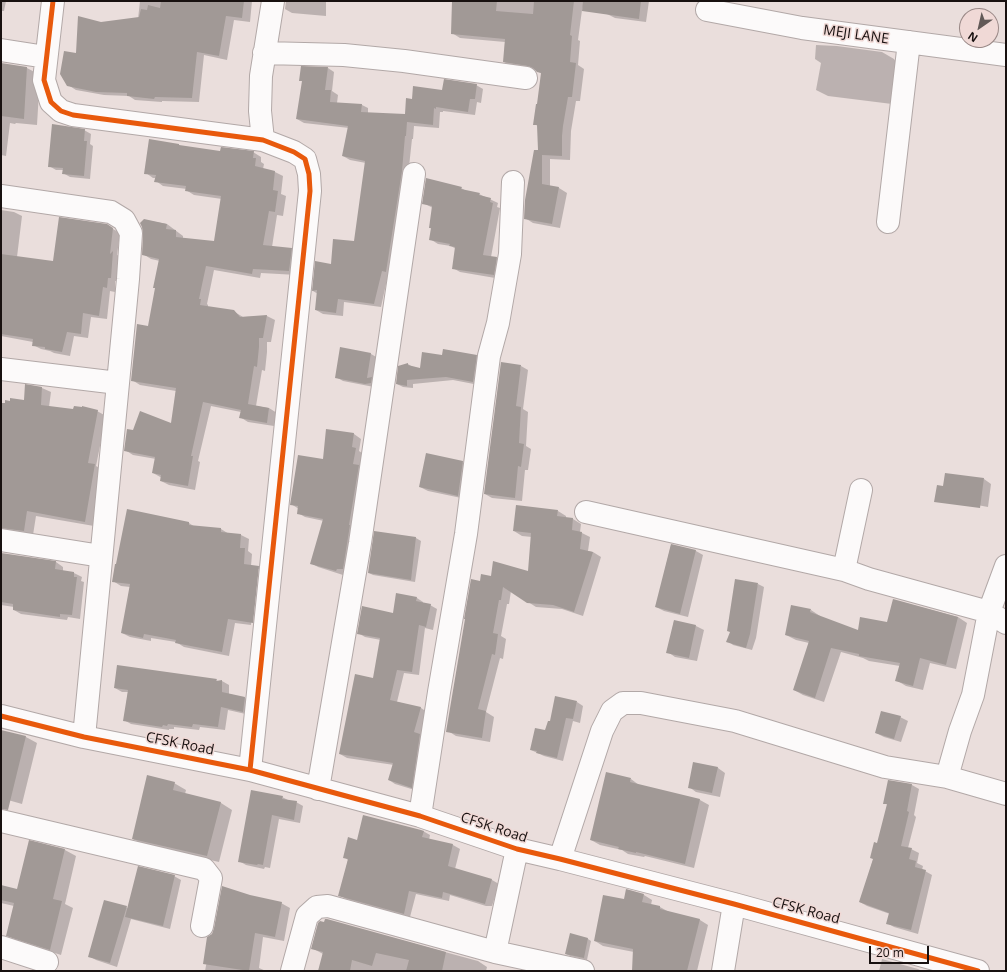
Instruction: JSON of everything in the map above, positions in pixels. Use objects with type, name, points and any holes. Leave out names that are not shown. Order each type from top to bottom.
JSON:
[{"type":"street","points":[[53,1],[44,80],[51,102],[61,111],[72,115],[263,140],[294,152],[305,160],[309,174],[310,191],[250,770]]},
{"type":"street","points":[[263,140],[260,111],[261,76],[273,1]]},
{"type":"street","name":"MEJI LANE","points":[[707,10],[802,28],[1006,55]]},
{"type":"street","points":[[888,222],[909,42]]},
{"type":"street","points":[[1,50],[46,57]]},
{"type":"street","points":[[264,53],[358,56],[526,78]]},
{"type":"street","points":[[318,788],[360,543],[414,174]]},
{"type":"street","points":[[420,816],[439,692],[466,534],[488,356],[498,323],[510,254],[513,182]]},
{"type":"street","points":[[1,196],[111,212],[124,220],[131,233],[128,279],[84,737]]},
{"type":"street","points":[[1,369],[118,383]]},
{"type":"street","points":[[844,570],[861,490]]},
{"type":"street","points":[[586,512],[844,570],[869,580],[998,617]]},
{"type":"street","points":[[1,540],[102,556]]},
{"type":"street","points":[[947,777],[960,731],[974,695],[998,617],[1006,566]]},
{"type":"street","points":[[560,859],[602,731],[612,711],[623,703],[641,703],[735,721],[885,767],[947,777],[1006,794]]},
{"type":"street","name":"CFSK Road","points":[[1,716],[84,737],[250,770],[420,816],[517,849],[734,904],[978,971]]},
{"type":"street","points":[[1,821],[204,870],[211,878],[202,926]]},
{"type":"street","points":[[495,952],[517,849]]},
{"type":"street","points":[[723,971],[734,904]]},
{"type":"street","points":[[292,971],[307,916],[317,907],[328,906],[495,952],[584,971]]},
{"type":"street","points":[[1,947],[47,962]]},
{"type":"building","points":[[161,1],[244,1],[242,18],[226,16],[219,56],[197,52],[192,98],[155,97],[154,99],[127,96],[127,93],[96,92],[67,86],[60,74],[64,51],[76,53],[78,16],[101,22],[139,17],[141,9],[147,10],[148,5],[160,8]]},
{"type":"building","points":[[452,1],[497,1],[496,11],[533,14],[534,1],[574,1],[570,35],[572,36],[570,62],[576,63],[572,97],[568,97],[563,126],[562,156],[542,155],[542,184],[559,187],[552,224],[524,219],[525,200],[534,150],[538,150],[537,125],[533,125],[541,73],[528,66],[503,62],[505,39],[451,34]]},
{"type":"building","points":[[583,1],[641,1],[639,19],[582,11]]},
{"type":"building","points":[[1,63],[27,67],[24,119],[1,116]]},
{"type":"building","points":[[301,66],[328,67],[325,90],[331,90],[330,102],[362,104],[361,112],[405,114],[406,98],[412,99],[413,86],[442,90],[444,79],[477,84],[475,99],[470,99],[468,112],[436,107],[436,109],[434,108],[433,125],[407,122],[402,171],[386,272],[382,271],[374,304],[338,299],[336,313],[315,310],[317,290],[312,291],[315,261],[331,264],[333,239],[354,241],[365,161],[342,156],[348,126],[296,119],[302,81],[299,81]]},
{"type":"building","points":[[52,124],[85,129],[84,141],[87,141],[84,176],[62,174],[63,168],[48,167]]},
{"type":"building","points":[[149,139],[220,151],[221,147],[254,151],[253,158],[256,158],[255,166],[275,171],[273,190],[278,191],[275,212],[269,211],[263,245],[292,248],[289,271],[253,269],[252,274],[206,266],[199,299],[201,299],[200,305],[234,310],[240,317],[267,315],[263,338],[259,338],[257,367],[254,366],[248,404],[269,408],[267,423],[239,418],[241,410],[203,402],[191,456],[193,456],[188,486],[160,481],[161,475],[152,473],[155,457],[124,451],[127,429],[133,430],[140,411],[171,423],[176,388],[131,381],[137,324],[148,326],[155,288],[153,288],[159,259],[142,255],[143,234],[140,223],[144,219],[167,224],[166,229],[176,230],[176,237],[214,241],[221,196],[185,191],[186,186],[154,182],[156,175],[144,174]]},
{"type":"building","points":[[426,178],[462,187],[461,189],[480,193],[479,195],[491,198],[490,202],[493,203],[483,255],[497,257],[494,275],[452,269],[455,247],[449,246],[450,244],[429,240],[432,206],[422,204]]},
{"type":"building","points":[[59,217],[107,224],[113,228],[110,254],[113,251],[111,278],[108,278],[107,288],[103,287],[99,316],[83,313],[81,334],[67,332],[62,352],[45,349],[45,347],[32,346],[33,339],[1,334],[1,254],[53,261]]},
{"type":"building","points":[[340,347],[371,353],[367,378],[372,377],[371,383],[365,384],[335,378]]},
{"type":"building","points":[[443,349],[477,355],[473,382],[446,377],[407,380],[407,386],[396,384],[398,366],[408,363],[408,365],[420,368],[422,352],[442,355]]},
{"type":"building","points":[[501,362],[521,365],[516,406],[521,407],[519,443],[524,444],[521,467],[518,466],[515,498],[484,494]]},
{"type":"building","points":[[25,384],[42,387],[41,405],[73,409],[74,406],[82,406],[98,410],[88,463],[95,464],[85,522],[27,511],[24,531],[1,528],[1,403],[5,403],[5,400],[10,401],[10,398],[24,400]]},
{"type":"building","points":[[326,429],[354,433],[352,447],[356,448],[353,464],[359,465],[343,569],[337,569],[336,571],[310,564],[323,519],[297,514],[298,506],[290,505],[298,455],[323,459]]},
{"type":"building","points":[[426,453],[463,461],[458,496],[419,487]]},
{"type":"building","points":[[945,473],[984,478],[980,508],[934,502],[937,485],[943,486]]},
{"type":"building","points":[[516,505],[558,510],[557,516],[573,518],[572,530],[582,532],[580,549],[593,552],[574,612],[553,605],[527,603],[503,587],[493,633],[498,634],[495,655],[492,654],[478,709],[486,711],[482,738],[446,732],[471,579],[480,581],[481,574],[491,576],[493,561],[528,571],[531,533],[513,531]]},
{"type":"building","points":[[127,509],[189,522],[189,525],[221,528],[221,532],[241,534],[240,548],[245,548],[244,564],[259,566],[253,623],[228,619],[222,652],[175,643],[176,640],[144,634],[143,638],[121,633],[130,584],[112,582]]},
{"type":"building","points":[[374,531],[416,537],[411,580],[368,573]]},
{"type":"building","points":[[671,544],[696,550],[680,614],[655,607]]},
{"type":"building","points":[[1,553],[56,561],[55,569],[74,572],[74,577],[77,577],[72,615],[60,614],[60,617],[13,610],[13,604],[1,602]]},
{"type":"building","points":[[735,579],[758,583],[750,634],[746,648],[726,642],[730,632],[727,631]]},
{"type":"building","points":[[396,593],[417,597],[416,601],[431,604],[426,627],[419,625],[412,672],[397,670],[390,700],[421,707],[414,732],[420,734],[412,788],[388,780],[393,763],[339,754],[355,674],[373,678],[380,638],[357,634],[362,606],[393,613]]},
{"type":"building","points":[[893,599],[958,617],[946,665],[920,658],[913,686],[895,681],[900,663],[859,656],[859,654],[831,648],[815,698],[793,690],[809,641],[785,635],[791,605],[811,609],[810,612],[858,630],[860,617],[887,622]]},
{"type":"building","points":[[674,620],[696,625],[689,658],[666,653]]},
{"type":"building","points":[[117,665],[217,679],[216,681],[222,680],[222,692],[245,697],[243,712],[221,707],[218,727],[193,724],[192,727],[168,724],[167,726],[163,725],[162,727],[123,721],[128,690],[114,688]]},
{"type":"building","points":[[555,696],[577,701],[573,719],[566,718],[557,758],[530,750],[535,728],[545,730],[548,721],[550,721]]},
{"type":"building","points":[[881,711],[901,716],[894,739],[875,733]]},
{"type":"building","points":[[1,730],[26,736],[8,810],[1,809]]},
{"type":"building","points":[[693,762],[718,767],[712,793],[688,788]]},
{"type":"building","points":[[606,772],[631,778],[630,782],[700,799],[685,864],[618,849],[619,847],[590,840]]},
{"type":"building","points":[[147,775],[175,782],[173,790],[221,802],[207,856],[132,839]]},
{"type":"building","points":[[888,780],[912,784],[907,811],[909,812],[901,846],[912,848],[909,859],[916,861],[915,867],[926,870],[911,930],[886,924],[889,913],[859,902],[873,859],[870,858],[874,842],[877,843],[887,804],[883,804]]},
{"type":"building","points":[[251,790],[283,796],[282,799],[297,801],[294,820],[272,815],[263,865],[238,862]]},
{"type":"building","points":[[363,815],[421,830],[424,831],[422,837],[453,844],[448,866],[492,879],[485,904],[443,892],[442,898],[409,891],[404,914],[338,896],[348,859],[343,858],[348,837],[357,840]]},
{"type":"building","points":[[29,840],[65,849],[53,899],[62,901],[50,950],[6,936],[14,903],[1,900],[1,885],[17,889]]},
{"type":"building","points":[[138,866],[175,875],[163,926],[125,917]]},
{"type":"building","points":[[222,886],[250,895],[282,902],[275,937],[255,933],[249,971],[203,964],[207,937],[212,934],[214,928]]},
{"type":"building","points":[[626,889],[644,894],[642,902],[660,906],[660,909],[700,919],[687,971],[632,971],[633,949],[594,941],[603,895],[624,899]]},
{"type":"building","points":[[104,900],[127,906],[110,963],[88,957]]},
{"type":"building","points":[[325,919],[446,952],[442,971],[406,971],[409,960],[376,953],[372,966],[352,960],[350,971],[318,971],[323,952],[311,949],[318,923],[320,921],[324,922]]},
{"type":"building","points":[[570,933],[588,938],[584,958],[565,954]]},
{"type":"cycle path","points":[[53,1],[44,80],[51,102],[61,111],[73,115],[263,140],[294,152],[305,159],[309,174],[310,191],[250,770]]},
{"type":"cycle path","points":[[1,716],[84,737],[250,770],[420,816],[517,849],[734,904],[978,971]]}]
